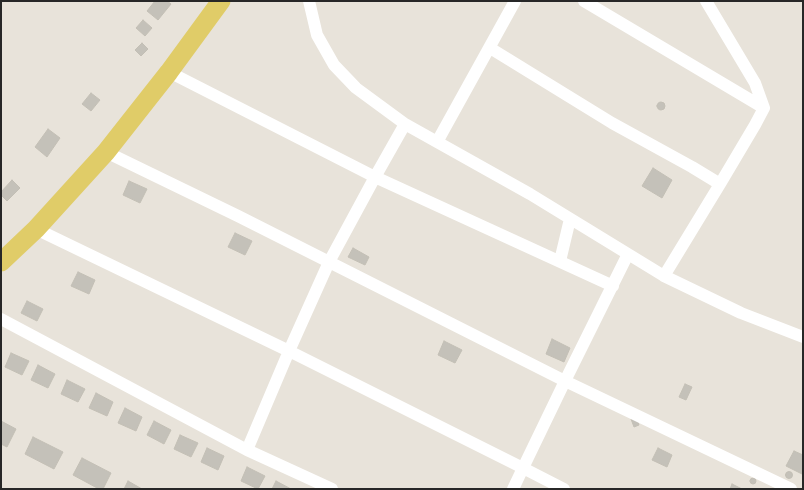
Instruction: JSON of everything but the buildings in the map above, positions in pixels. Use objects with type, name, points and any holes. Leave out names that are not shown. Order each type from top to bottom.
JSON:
[{"type":"main road","points":[[1,262],[36,229],[106,152],[169,72],[221,1]]},
{"type":"street","points":[[309,1],[317,36],[334,65],[356,88],[405,124],[530,194],[664,276],[741,313],[803,337]]},
{"type":"street","points":[[437,142],[515,1]]},
{"type":"street","points":[[584,1],[764,108]]},
{"type":"street","points":[[664,276],[764,108],[756,83],[706,1]]},
{"type":"street","points":[[490,48],[612,123],[720,184]]},
{"type":"street","points":[[169,72],[375,177],[612,286]]},
{"type":"street","points":[[247,450],[329,262],[405,124]]},
{"type":"street","points":[[106,152],[238,216],[565,381],[791,489]]},
{"type":"street","points":[[560,261],[570,219]]},
{"type":"street","points":[[36,229],[289,351],[564,489]]},
{"type":"street","points":[[513,489],[628,254]]},
{"type":"street","points":[[1,319],[247,450],[332,489]]}]
